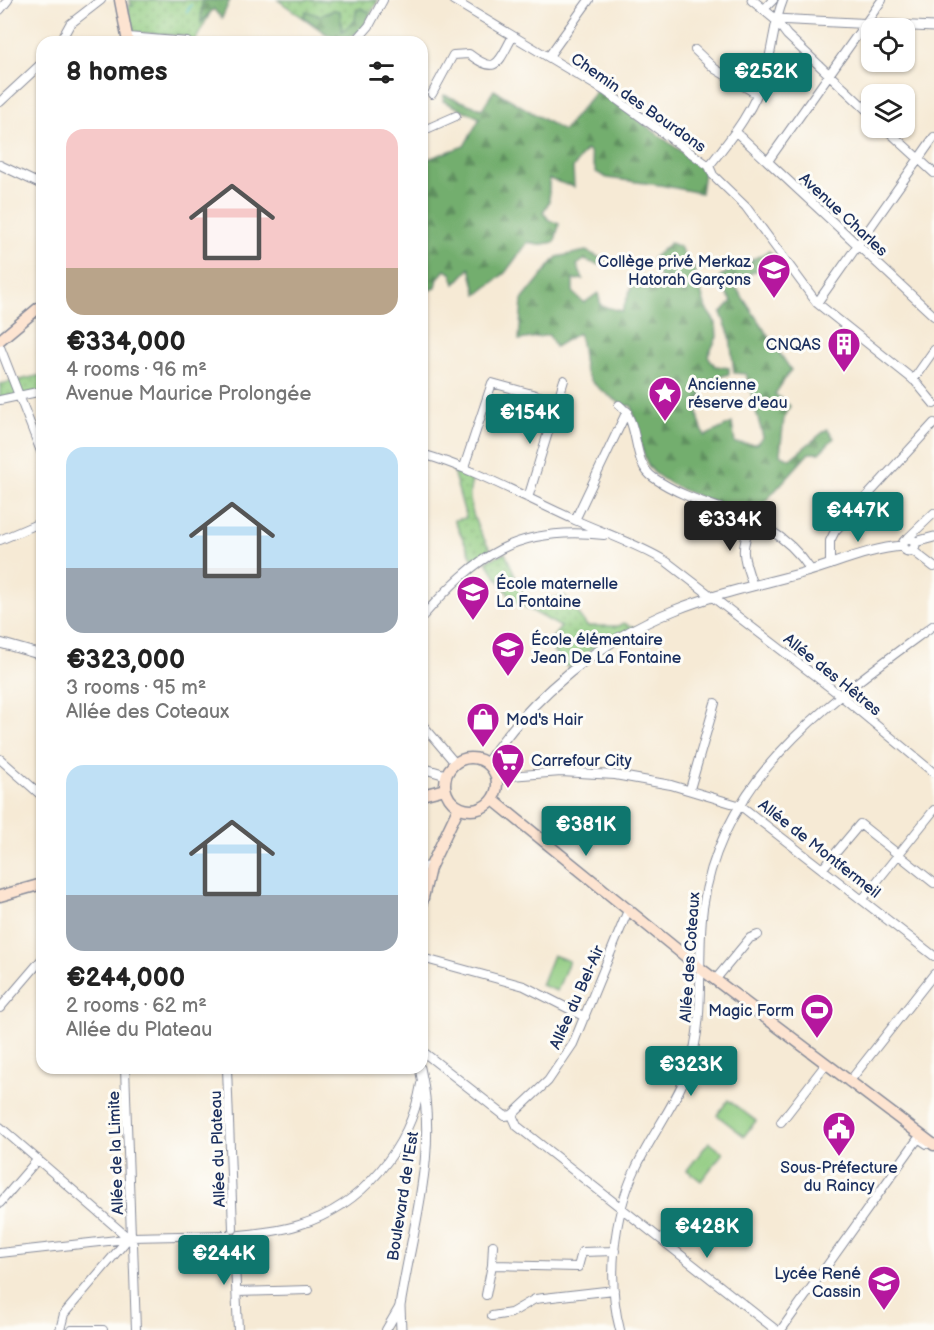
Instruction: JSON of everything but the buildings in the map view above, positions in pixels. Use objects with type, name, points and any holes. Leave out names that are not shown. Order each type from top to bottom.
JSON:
[{"type":"main road","points":[[120,0],[127,36]]},
{"type":"main road","points":[[0,340],[36,310]]},
{"type":"main road","points":[[470,758],[487,763],[496,777],[497,785],[492,799],[476,809],[459,807],[451,801],[446,789],[446,775],[455,763],[470,758]]},
{"type":"main road","points":[[428,794],[446,789]]},
{"type":"main road","points":[[492,799],[663,936],[934,1147]]},
{"type":"main road","points":[[428,863],[459,807]]},
{"type":"main road","points":[[0,896],[36,886]]},
{"type":"main road","points":[[849,1082],[917,1140],[934,1147]]},
{"type":"street","points":[[0,9],[8,0]]},
{"type":"street","points":[[63,36],[70,24],[101,0]]},
{"type":"street","points":[[360,36],[369,26],[383,0]]},
{"type":"street","name":"Chemin des Bourdons","points":[[453,0],[549,56],[642,117],[709,166],[712,175],[746,207],[817,303],[913,380],[934,404]]},
{"type":"street","points":[[549,56],[590,0]]},
{"type":"street","points":[[752,0],[775,19],[787,34],[861,105]]},
{"type":"street","points":[[763,10],[773,0]]},
{"type":"street","points":[[709,166],[736,132],[757,94],[767,69],[775,19],[783,0]]},
{"type":"street","points":[[869,18],[882,0]]},
{"type":"street","points":[[775,19],[861,24]]},
{"type":"street","points":[[915,26],[934,27]]},
{"type":"street","points":[[768,160],[861,29]]},
{"type":"street","points":[[432,94],[453,56],[469,54],[490,66],[498,62],[513,36]]},
{"type":"street","points":[[695,51],[715,69],[757,94]]},
{"type":"street","points":[[0,102],[36,69]]},
{"type":"street","points":[[428,128],[456,116]]},
{"type":"street","name":"Avenue Charles","points":[[736,132],[934,316]]},
{"type":"street","points":[[817,303],[934,137]]},
{"type":"street","points":[[896,138],[934,173]]},
{"type":"street","points":[[0,165],[36,182]]},
{"type":"street","points":[[0,347],[36,440]]},
{"type":"street","points":[[913,380],[934,350]]},
{"type":"street","points":[[528,498],[564,380]]},
{"type":"street","points":[[464,467],[492,383],[557,401]]},
{"type":"street","points":[[0,400],[36,392]]},
{"type":"street","points":[[619,405],[632,418],[643,463],[651,477],[676,491],[752,519],[780,538],[803,559],[811,570]]},
{"type":"street","points":[[575,520],[627,411]]},
{"type":"street","points":[[830,565],[830,541],[835,531],[934,423]]},
{"type":"street","name":"Allée des Hêtres","points":[[428,456],[464,467],[667,562],[840,695],[934,773]]},
{"type":"street","points":[[909,544],[934,513]]},
{"type":"street","points":[[752,519],[742,546],[743,557],[753,586]]},
{"type":"street","points":[[0,540],[36,525]]},
{"type":"street","points":[[428,611],[447,589],[477,562],[502,548],[555,532],[614,536]]},
{"type":"street","points":[[487,763],[521,720],[562,680],[597,653],[640,626],[675,610],[714,597],[934,537]]},
{"type":"street","points":[[909,544],[934,567]]},
{"type":"street","name":"Allée des Coteaux","points":[[620,1330],[614,1290],[615,1251],[622,1209],[634,1170],[674,1103],[689,1066],[699,1021],[702,920],[707,886],[721,846],[741,806],[792,737],[840,695],[934,625]]},
{"type":"street","points":[[0,643],[36,653]]},
{"type":"street","points":[[690,789],[715,703]]},
{"type":"street","points":[[428,731],[455,763]]},
{"type":"street","points":[[0,759],[36,791]]},
{"type":"street","points":[[428,770],[446,775]]},
{"type":"street","name":"Allée de Montfermeil","points":[[496,777],[579,772],[642,779],[690,789],[741,806],[934,956]]},
{"type":"street","points":[[862,900],[934,810]]},
{"type":"street","points":[[823,868],[859,824],[934,883]]},
{"type":"street","name":"Allée du Bel-Air","points":[[512,1115],[531,1099],[558,1067],[585,1017],[629,908]]},
{"type":"street","points":[[717,977],[750,938],[758,935]]},
{"type":"street","points":[[428,960],[524,986],[585,1017]]},
{"type":"street","points":[[0,1008],[36,966]]},
{"type":"street","points":[[849,1082],[934,974]]},
{"type":"street","points":[[428,1056],[505,1116],[512,1115],[517,1126],[776,1330]]},
{"type":"street","points":[[780,1122],[826,1064]]},
{"type":"street","name":"Allée de la Limite","points":[[125,1074],[128,1238],[133,1244],[136,1330]]},
{"type":"street","name":"Allée du Plateau","points":[[227,1074],[238,1330]]},
{"type":"street","points":[[0,1253],[128,1238],[234,1235],[300,1225],[332,1211],[366,1187],[382,1170],[407,1130],[415,1110],[422,1074]]},
{"type":"street","name":"Boulevard de l'Est","points":[[401,1330],[400,1306],[428,1149],[429,1112],[422,1074]]},
{"type":"street","points":[[0,1127],[128,1238]]},
{"type":"street","points":[[781,1330],[917,1140]]},
{"type":"street","points":[[0,1203],[38,1158]]},
{"type":"street","points":[[60,1330],[64,1314],[128,1238]]},
{"type":"street","points":[[486,1295],[493,1245]]},
{"type":"street","points":[[492,1265],[578,1267],[582,1252],[615,1251]]},
{"type":"street","points":[[237,1292],[309,1290]]},
{"type":"street","points":[[492,1316],[511,1313],[535,1299],[614,1290]]},
{"type":"street","points":[[386,1330],[400,1306]]},
{"type":"street","points":[[72,1330],[103,1330]]},
{"type":"green space","points":[[129,0],[217,0],[198,36],[132,32],[128,5],[133,6]]},
{"type":"green space","points":[[202,0],[230,0],[222,18],[213,9],[201,23]]},
{"type":"green space","points":[[278,0],[378,0],[362,30],[351,36],[328,35]]},
{"type":"green space","points":[[361,8],[371,13],[362,30],[351,36],[328,35],[304,17],[306,11],[320,16],[334,10],[340,11],[342,31],[355,21],[356,11]]},
{"type":"green space","points":[[494,90],[563,131],[597,90],[697,163],[704,172],[701,193],[607,178],[596,172],[590,152],[586,150],[573,168],[574,187],[549,179],[549,202],[543,212],[549,220],[559,224],[555,242],[537,245],[528,242],[505,273],[477,295],[470,268],[455,284],[451,273],[445,270],[438,278],[436,288],[428,291],[428,159],[464,146],[480,118],[443,101],[444,95],[482,109]]},
{"type":"green space","points":[[670,243],[680,247],[687,261],[693,264],[706,309],[716,323],[717,337],[708,356],[715,366],[729,368],[729,374],[710,380],[702,395],[698,413],[705,436],[732,423],[735,443],[756,444],[763,437],[746,374],[734,373],[730,336],[721,313],[732,301],[721,286],[720,276],[769,251],[776,260],[733,283],[791,370],[775,394],[790,406],[784,418],[780,454],[790,459],[827,429],[834,438],[819,453],[809,453],[755,513],[697,496],[680,489],[655,473],[645,458],[632,407],[630,405],[625,407],[607,394],[586,373],[578,333],[555,347],[549,335],[519,340],[522,300],[557,257],[586,251],[607,261],[599,265],[584,260],[577,265],[583,279],[573,280],[573,293],[584,303],[598,293],[601,306],[622,311],[635,278],[655,291],[661,280],[652,259]]},
{"type":"green space","points":[[36,376],[36,393],[0,400],[0,384]]},
{"type":"green space","points":[[453,471],[473,479],[470,488],[471,507],[478,527],[493,553],[475,564],[454,520],[466,518]]},
{"type":"green space","points":[[505,553],[524,595],[533,602],[565,596],[587,626],[619,626],[624,623],[636,628],[596,653],[594,647],[568,668],[547,644],[561,627],[512,600],[486,561]]},
{"type":"green space","points":[[553,955],[569,961],[557,991],[541,985]]},
{"type":"green space","points":[[728,1100],[756,1121],[744,1136],[717,1115]]},
{"type":"green space","points":[[709,1142],[723,1153],[701,1181],[687,1170]]},
{"type":"waterway","points":[[187,12],[191,5]]},
{"type":"place","name":"Collège privé Merkaz Hatorah Garçons","points":[[774,299]]},
{"type":"place","name":"CNQAS","points":[[844,373]]},
{"type":"place","name":"Ancienne réserve d'eau","points":[[665,422]]},
{"type":"place","name":"École maternelle La Fontaine","points":[[473,621]]},
{"type":"place","name":"École élémentaire Jean De La Fontaine","points":[[508,677]]},
{"type":"place","name":"Mod's Hair","points":[[483,748]]},
{"type":"place","name":"Carrefour City","points":[[508,789]]},
{"type":"place","name":"Magic Form","points":[[817,1039]]},
{"type":"place","name":"Sous-Préfecture du Raincy","points":[[839,1157]]},
{"type":"place","name":"Lycée René Cassin","points":[[884,1311]]}]
